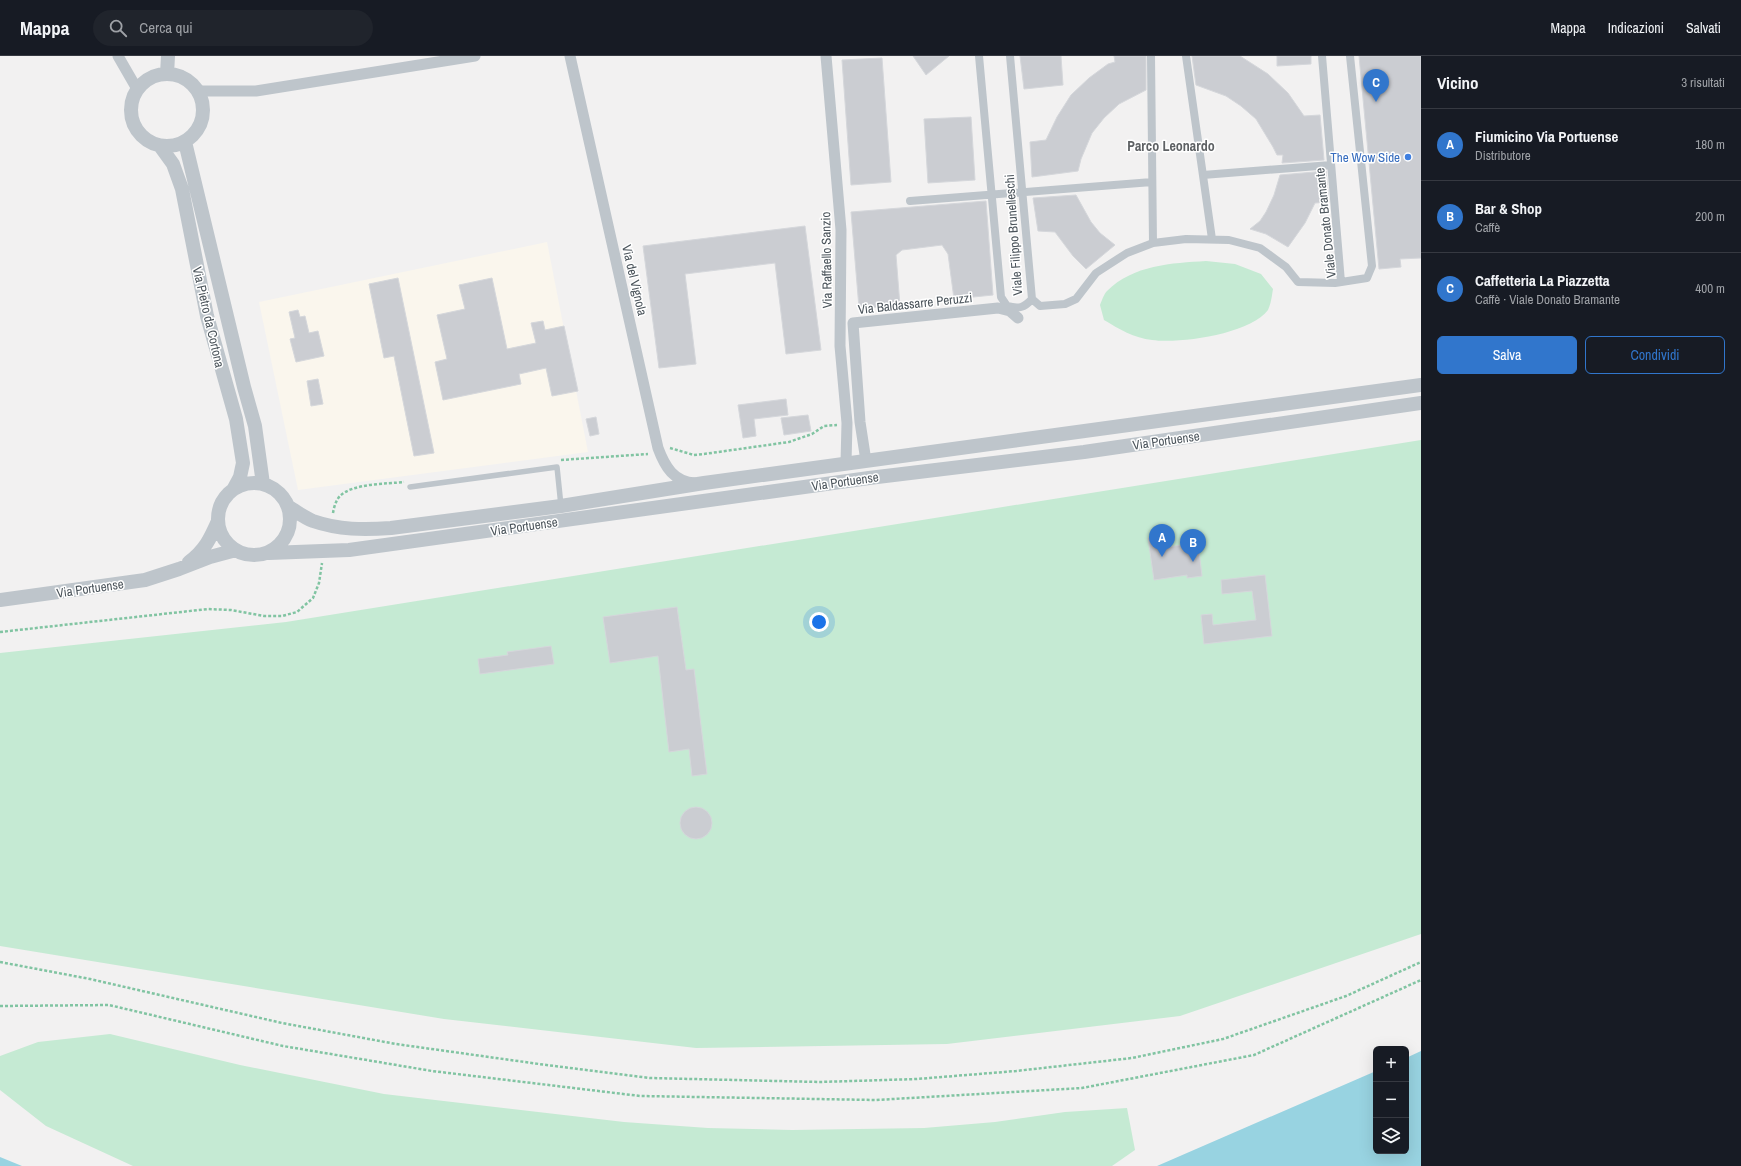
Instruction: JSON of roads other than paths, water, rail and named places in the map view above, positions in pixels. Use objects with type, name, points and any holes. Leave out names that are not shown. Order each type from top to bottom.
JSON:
[{"type":"street","points":[[118,56],[137,89]]},
{"type":"street","points":[[168,56],[168,74]]},
{"type":"street","points":[[198,91],[256,91],[475,56]]},
{"type":"street","name":"Via del Vignola","points":[[570,56],[658,448],[666,467],[674,475],[688,482],[704,483]]},
{"type":"street","name":"Via Raffaello Sanzio","points":[[826,56],[841,230],[840,346],[847,423],[846,463]]},
{"type":"street","name":"Viale Filippo Brunelleschi","points":[[979,56],[1001,297],[1007,306],[1018,309],[1026,306],[1032,298],[1010,56]]},
{"type":"street","points":[[1151,56],[1153,243]]},
{"type":"street","points":[[1186,56],[1212,239]]},
{"type":"street","name":"Viale Donato Bramante","points":[[1322,56],[1341,282],[1367,278],[1372,266],[1350,56]]},
{"type":"street","points":[[168,74],[184,79],[198,91],[202,102],[203,113],[200,125],[194,134],[185,142],[177,145],[160,146],[148,141],[139,133],[132,123],[130,110],[132,98],[137,89],[147,80],[157,75],[168,74]]},
{"type":"street","name":"Via Pietro da Cortona","points":[[185,142],[242,379],[255,426],[264,484]]},
{"type":"street","name":"Via Pietro da Cortona","points":[[160,146],[173,164],[182,189],[207,316],[236,419],[243,463],[240,477],[233,490]]},
{"type":"street","points":[[1203,175],[1331,165]]},
{"type":"street","points":[[910,201],[992,196],[1152,182]]},
{"type":"street","points":[[1032,298],[1040,306],[1065,304],[1076,300],[1096,273],[1127,253],[1153,243],[1186,238],[1229,240],[1260,248],[1286,267],[1298,282],[1341,282]]},
{"type":"street","name":"Via Baldassarre Peruzzi","points":[[866,461],[860,422],[853,323],[998,308],[1010,311],[1018,318]]},
{"type":"street","name":"Via Portuense","points":[[288,507],[312,521],[344,528],[367,530],[561,506],[704,483],[846,463],[1421,385]]},
{"type":"street","name":"Via Portuense","points":[[269,553],[349,550],[869,478],[1084,452],[1421,404]]},
{"type":"street","points":[[247,483],[264,484],[272,487],[279,493],[288,507],[290,523],[288,534],[279,545],[269,553],[249,555],[236,550],[224,539],[218,521],[218,513],[223,501],[233,490],[247,483]]},
{"type":"street","name":"Via Portuense","points":[[179,569],[198,555],[208,543],[218,521]]},
{"type":"street","name":"Via Portuense","points":[[0,600],[145,580],[210,557],[236,550]]},
{"type":"lane","points":[[410,487],[557,467],[561,506]]},
{"type":"water","points":[[1421,1051],[1421,1166],[1157,1166],[1373,1072],[1373,1154],[1409,1154],[1409,1057]]},
{"type":"water","points":[[0,1157],[22,1166],[0,1166]]},
{"type":"place","name":"Caffetteria La Piazzetta","points":[[1376,102]]},
{"type":"place","name":"The Wow Side","points":[[1408,157]]},
{"type":"place","name":"Fiumicino Via Portuense","points":[[1162,557]]},
{"type":"place","name":"Bar & Shop","points":[[1193,562]]},
{"type":"district","name":"Parco Leonardo","points":[[1171,146]]}]
